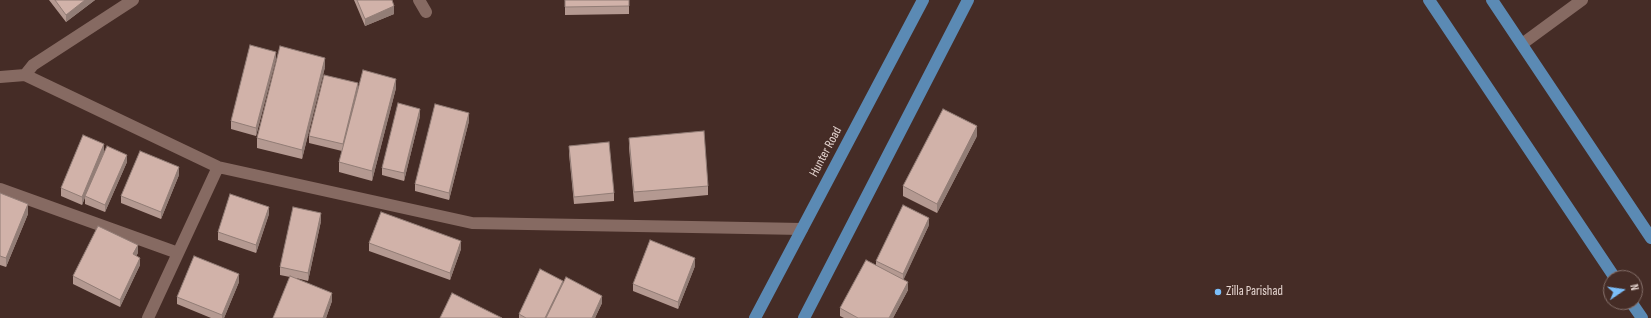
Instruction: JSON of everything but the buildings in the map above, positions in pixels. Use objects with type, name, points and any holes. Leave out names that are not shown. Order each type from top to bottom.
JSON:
[{"type":"main road","name":"Hunter Road","points":[[755,318],[923,0]]},
{"type":"main road","points":[[804,318],[968,0]]},
{"type":"main road","points":[[1429,0],[1610,270]]},
{"type":"main road","points":[[1492,0],[1651,238]]},
{"type":"street","points":[[25,75],[33,65],[133,0]]},
{"type":"street","points":[[419,0],[426,12]]},
{"type":"street","points":[[1522,44],[1582,0]]},
{"type":"street","points":[[0,77],[25,75],[218,167],[472,223],[802,229]]},
{"type":"street","points":[[148,318],[218,167]]},
{"type":"street","points":[[0,189],[178,253]]},
{"type":"place","name":"Zilla Parishad","points":[[1218,292]]}]
